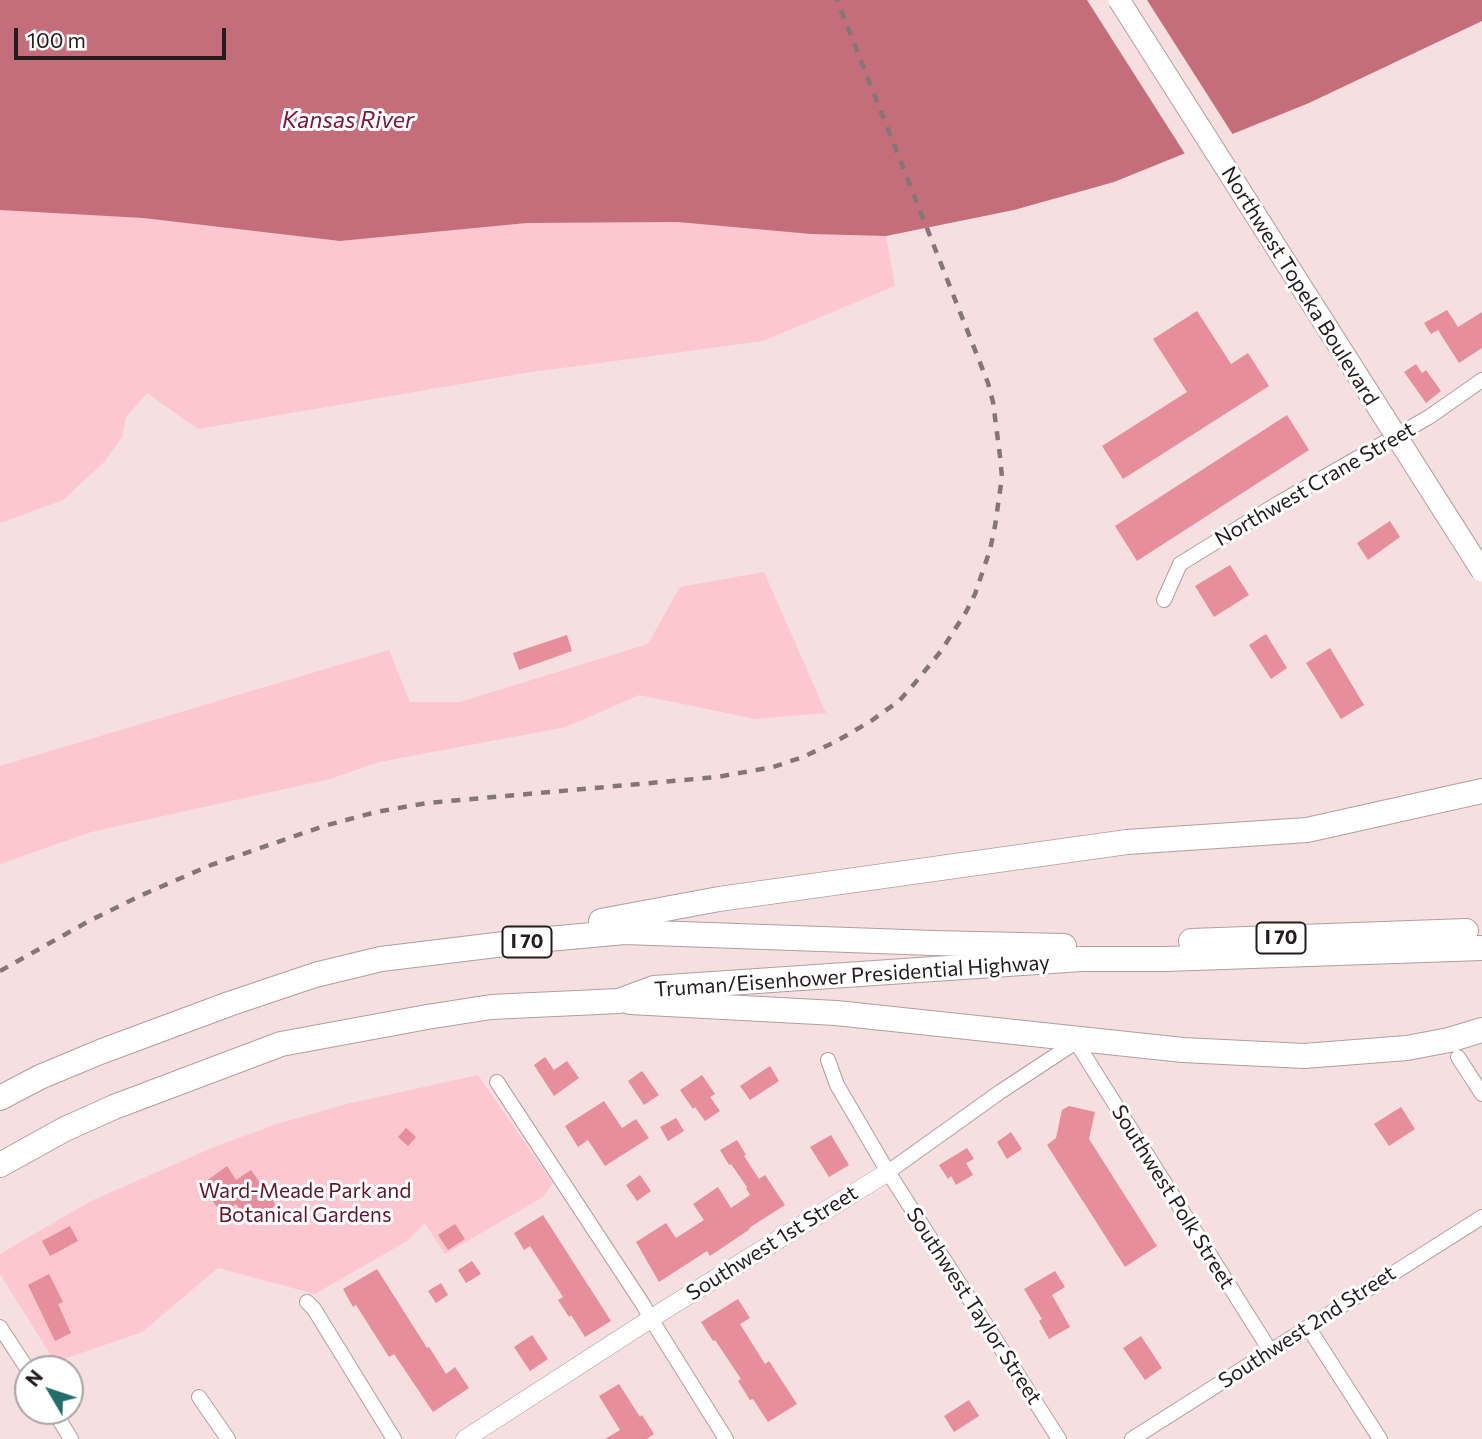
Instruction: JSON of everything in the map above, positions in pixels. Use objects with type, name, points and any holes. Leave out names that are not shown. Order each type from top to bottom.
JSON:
[{"type":"highway","points":[[442,951],[719,899],[1128,842],[1307,830],[1482,791]]},
{"type":"highway","name":"Truman/Eisenhower Presidential Highway","points":[[0,1165],[65,1129],[114,1107],[281,1044],[427,1017],[491,1007],[619,1001],[654,988],[1081,952],[1482,931]]},
{"type":"highway","name":"Truman/Eisenhower Presidential Highway","points":[[0,1098],[40,1077],[100,1052],[315,975],[381,959],[625,932],[933,943],[1219,958],[1482,948]]},
{"type":"highway","points":[[619,1001],[836,1013],[1183,1050],[1304,1056],[1407,1048],[1482,1030]]},
{"type":"main road","name":"Northwest Topeka Boulevard","points":[[1119,0],[1482,571]]},
{"type":"street","name":"Northwest Crane Street","points":[[1164,600],[1180,564],[1277,504],[1429,417],[1482,380]]},
{"type":"street","name":"Southwest 1st Street","points":[[464,1439],[888,1172],[1000,1092],[1076,1042]]},
{"type":"street","name":"Southwest Polk Street","points":[[1076,1042],[1271,1352]]},
{"type":"street","points":[[1458,1057],[1482,1094]]},
{"type":"street","name":"Southwest Taylor Street","points":[[828,1060],[837,1085],[888,1172],[1059,1439]]},
{"type":"street","points":[[497,1082],[644,1306],[726,1439]]},
{"type":"street","name":"Southwest 2nd Street","points":[[1132,1439],[1482,1217]]},
{"type":"street","points":[[307,1301],[394,1439]]},
{"type":"street","points":[[0,1327],[18,1355]]},
{"type":"street","points":[[1308,1327],[1380,1439]]},
{"type":"street","points":[[199,1397],[228,1439]]},
{"type":"green space","points":[[0,210],[143,218],[340,241],[527,223],[677,222],[811,234],[886,236],[895,286],[763,341],[525,373],[198,429],[147,393],[126,417],[122,437],[104,462],[63,500],[0,523]]},
{"type":"green space","points":[[764,572],[826,713],[756,719],[639,695],[566,727],[379,762],[330,779],[91,832],[0,864],[0,766],[389,650],[410,702],[460,702],[648,644],[680,587]]},
{"type":"green space","name":"Ward-Meade Park and Botanical Gardens","points":[[478,1075],[553,1183],[543,1197],[445,1254],[425,1223],[407,1241],[315,1294],[218,1268],[142,1332],[75,1355],[51,1355],[0,1274],[0,1254],[91,1201],[214,1147],[277,1124],[347,1104]]},
{"type":"water","name":"Kansas River","points":[[0,0],[1482,0],[1482,21],[1309,103],[1114,182],[1014,210],[886,236],[811,234],[677,222],[527,223],[340,241],[143,218],[0,210]]},
{"type":"pier","points":[[1087,0],[1147,0],[1235,138],[1187,157]]},
{"type":"building","points":[[1447,310],[1458,327],[1482,312],[1482,348],[1459,363],[1438,330],[1431,334],[1424,323]]},
{"type":"building","points":[[1197,311],[1231,364],[1248,353],[1269,386],[1123,479],[1102,446],[1187,392],[1153,339]]},
{"type":"building","points":[[1416,364],[1422,373],[1426,370],[1441,391],[1426,403],[1404,372]]},
{"type":"building","points":[[1287,415],[1309,450],[1137,561],[1115,526]]},
{"type":"building","points":[[1390,521],[1400,537],[1368,560],[1357,543]]},
{"type":"building","points":[[1230,565],[1249,595],[1214,617],[1195,586]]},
{"type":"building","points":[[1266,634],[1287,668],[1271,679],[1249,645]]},
{"type":"building","points":[[567,635],[572,651],[519,670],[513,653]]},
{"type":"building","points":[[1330,648],[1364,705],[1341,719],[1306,663]]},
{"type":"building","points":[[545,1057],[554,1070],[567,1061],[579,1078],[554,1096],[534,1065]]},
{"type":"building","points":[[770,1066],[779,1081],[750,1100],[740,1086]]},
{"type":"building","points":[[642,1071],[659,1095],[644,1105],[628,1081]]},
{"type":"building","points":[[702,1075],[715,1094],[710,1097],[720,1111],[705,1121],[680,1090]]},
{"type":"building","points":[[604,1101],[622,1128],[636,1119],[649,1138],[605,1166],[588,1140],[578,1147],[565,1126]]},
{"type":"building","points":[[1069,1106],[1095,1112],[1089,1139],[1157,1246],[1125,1267],[1047,1145],[1056,1138],[1062,1110]]},
{"type":"building","points":[[1401,1107],[1415,1129],[1389,1146],[1374,1124]]},
{"type":"building","points":[[676,1118],[684,1131],[668,1141],[660,1127]]},
{"type":"building","points":[[406,1128],[416,1137],[408,1146],[398,1137]]},
{"type":"building","points":[[1011,1132],[1022,1149],[1007,1159],[997,1142]]},
{"type":"building","points":[[831,1135],[849,1165],[829,1177],[810,1147]]},
{"type":"building","points":[[737,1140],[759,1179],[765,1175],[785,1205],[710,1256],[707,1251],[659,1282],[636,1242],[666,1223],[676,1238],[704,1220],[693,1204],[718,1187],[731,1208],[750,1195],[720,1150]]},
{"type":"building","points":[[967,1148],[974,1159],[966,1163],[973,1175],[956,1185],[951,1176],[948,1179],[939,1165]]},
{"type":"building","points":[[227,1166],[236,1180],[251,1170],[276,1205],[250,1223],[236,1204],[222,1214],[201,1185]]},
{"type":"building","points":[[640,1175],[651,1191],[637,1201],[626,1185]]},
{"type":"building","points":[[543,1215],[611,1321],[585,1337],[558,1300],[563,1297],[530,1246],[524,1250],[514,1233]]},
{"type":"building","points":[[455,1224],[465,1239],[448,1250],[438,1235]]},
{"type":"building","points":[[70,1226],[78,1241],[50,1256],[42,1241]]},
{"type":"building","points":[[472,1261],[481,1274],[466,1283],[458,1270]]},
{"type":"building","points":[[377,1269],[446,1374],[455,1367],[469,1388],[433,1412],[394,1354],[389,1357],[343,1289]]},
{"type":"building","points":[[1055,1271],[1065,1287],[1052,1295],[1070,1327],[1049,1339],[1039,1321],[1042,1319],[1024,1289]]},
{"type":"building","points":[[49,1274],[63,1302],[58,1304],[71,1333],[55,1341],[28,1285]]},
{"type":"building","points":[[441,1283],[448,1295],[436,1303],[428,1291]]},
{"type":"building","points":[[738,1299],[750,1318],[740,1324],[765,1364],[769,1361],[797,1404],[768,1422],[753,1399],[750,1400],[738,1381],[741,1379],[701,1322]]},
{"type":"building","points":[[532,1335],[548,1359],[530,1371],[514,1347]]},
{"type":"building","points":[[1141,1336],[1162,1368],[1145,1380],[1123,1348]]},
{"type":"building","points":[[619,1384],[654,1434],[647,1439],[605,1439],[620,1430],[599,1396]]},
{"type":"building","points":[[969,1400],[979,1416],[954,1432],[944,1416]]},
{"type":"railway","points":[[0,971],[142,895],[211,865],[324,826],[376,812],[427,803],[717,777],[773,767],[835,742],[871,721],[899,701],[915,683],[941,651],[975,594],[995,526],[1002,477],[1000,456],[988,383],[837,0]]}]
